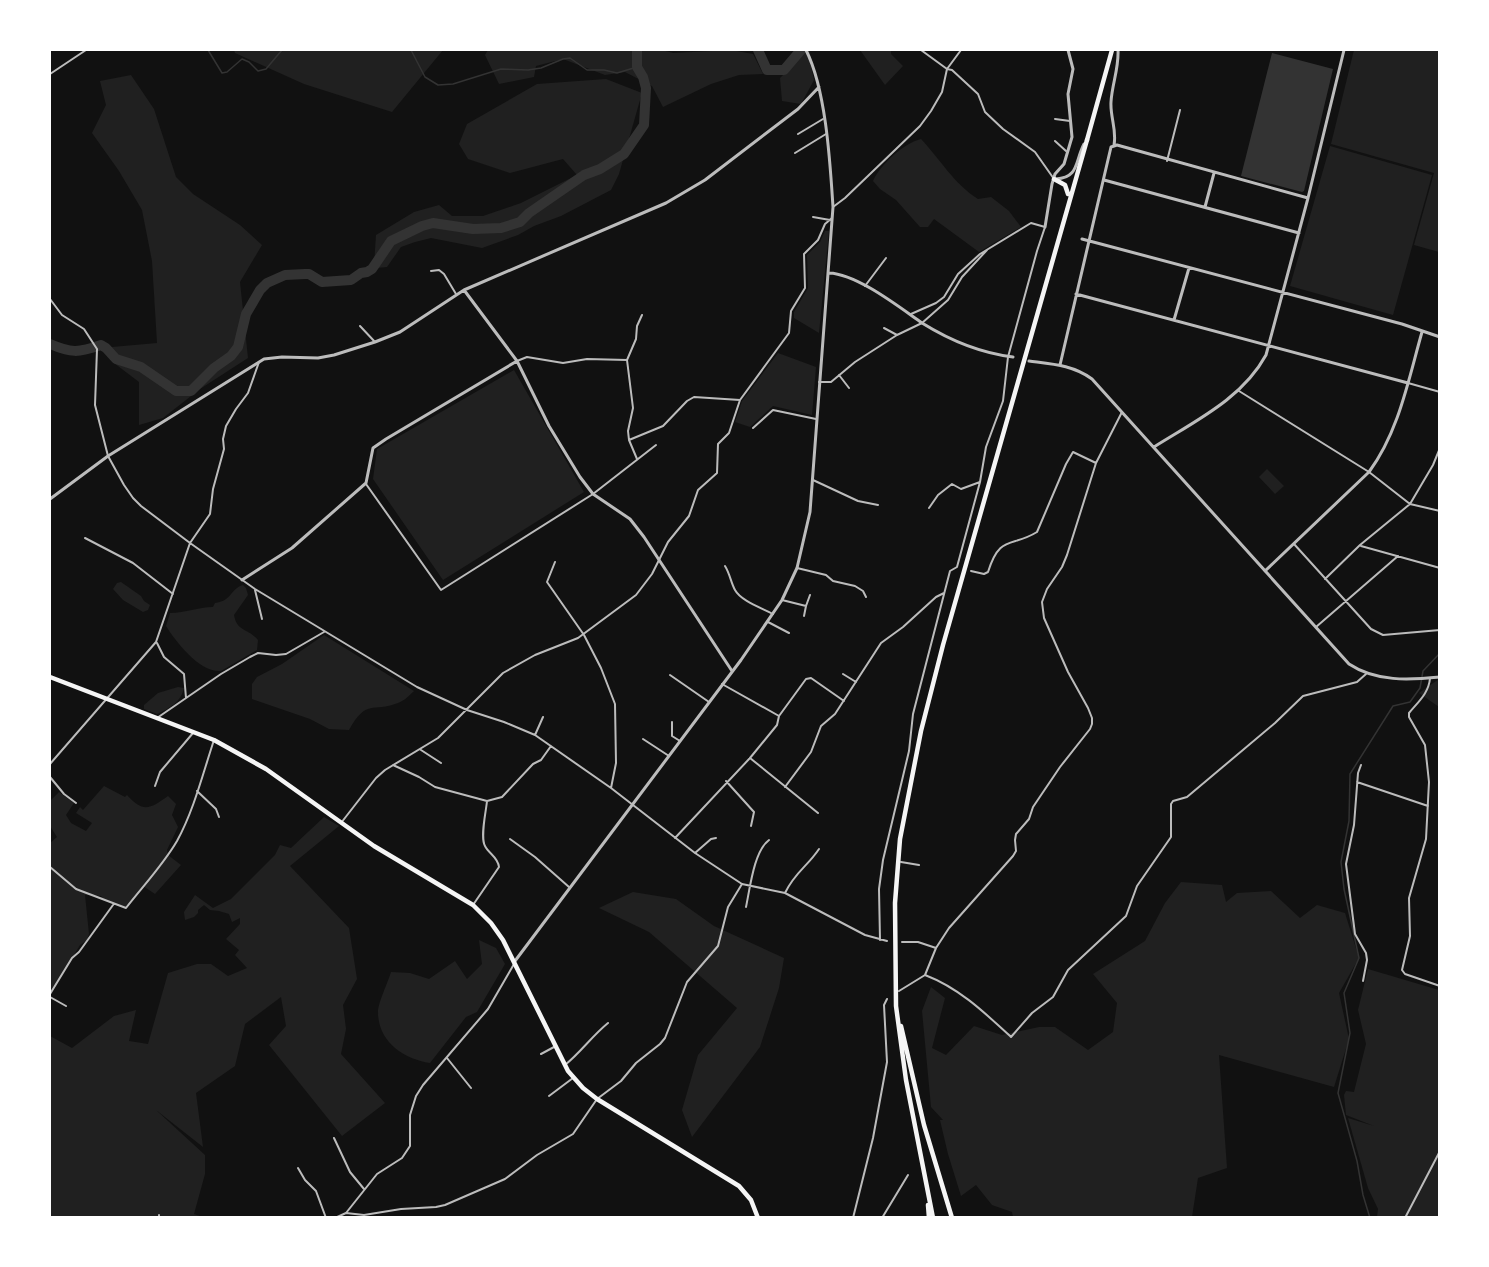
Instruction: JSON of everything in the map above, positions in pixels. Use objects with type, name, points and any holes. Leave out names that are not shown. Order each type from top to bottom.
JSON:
[{"type":"highway","points":[[931,1218],[896,1006],[894,964],[896,873],[901,830],[914,761],[943,645],[1112,50]]},
{"type":"highway","points":[[1054,179],[1063,182],[1067,188],[1067,202]]},
{"type":"highway","points":[[50,677],[214,740],[266,769],[374,846],[473,905],[491,923],[515,961],[565,1065],[574,1078],[597,1099],[739,1186],[751,1200],[758,1218]]},
{"type":"highway","points":[[896,1006],[924,1125],[952,1218]]},
{"type":"street","points":[[50,74],[86,50]]},
{"type":"street","points":[[335,1218],[346,1213],[377,1174],[402,1158],[410,1146],[411,1115],[416,1096],[423,1085],[489,1009],[515,961],[768,622],[782,600],[797,568],[810,512],[833,207],[819,87],[807,50]]},
{"type":"street","points":[[921,50],[952,70],[978,94],[985,112],[1003,129],[1035,152],[1054,179]]},
{"type":"street","points":[[833,207],[920,126],[932,111],[942,92],[948,69],[961,50]]},
{"type":"street","points":[[880,940],[879,889],[883,860],[909,751],[913,714],[950,571],[957,567],[980,482],[986,447],[1003,401],[1010,357],[1045,227],[1055,174],[1064,164],[1072,137],[1068,94],[1073,69],[1068,50]]},
{"type":"street","points":[[1060,365],[1111,147],[1114,146],[1115,128],[1111,106],[1119,60],[1118,50]]},
{"type":"street","points":[[1154,447],[1239,391],[1261,365],[1270,346],[1284,293],[1344,50]]},
{"type":"street","points":[[50,499],[108,456],[259,362],[282,357],[334,356],[375,342],[400,332],[464,290],[666,203],[705,180],[798,110],[819,87]]},
{"type":"street","points":[[1167,160],[1180,110]]},
{"type":"street","points":[[798,134],[823,119]]},
{"type":"street","points":[[1055,119],[1070,121]]},
{"type":"street","points":[[795,153],[826,134]]},
{"type":"street","points":[[1054,179],[1065,179],[1073,172],[1087,140]]},
{"type":"street","points":[[1055,141],[1067,152]]},
{"type":"street","points":[[1114,146],[1308,198]]},
{"type":"street","points":[[1205,207],[1215,173]]},
{"type":"street","points":[[1103,180],[1299,233]]},
{"type":"street","points":[[813,217],[831,219]]},
{"type":"street","points":[[341,824],[376,778],[438,738],[511,668],[584,634],[636,595],[652,574],[668,542],[689,516],[698,490],[717,473],[718,444],[729,433],[740,400],[789,333],[791,310],[805,288],[804,255],[818,240],[825,224],[831,219]]},
{"type":"street","points":[[910,314],[944,297],[958,274],[989,248],[1031,224],[1045,227]]},
{"type":"street","points":[[1082,239],[1402,324],[1440,337]]},
{"type":"street","points":[[819,382],[831,382],[855,362],[922,322],[948,300],[962,277],[989,248]]},
{"type":"street","points":[[865,286],[886,258]]},
{"type":"street","points":[[1174,320],[1189,267]]},
{"type":"street","points":[[431,271],[439,270],[444,274],[456,294]]},
{"type":"street","points":[[829,273],[848,276],[964,345],[1010,357]]},
{"type":"street","points":[[464,290],[517,361],[549,426],[580,477],[593,494],[630,519],[660,560],[732,671]]},
{"type":"street","points":[[1076,294],[1440,392]]},
{"type":"street","points":[[50,298],[62,315],[84,329],[97,349],[95,405],[108,456],[133,498],[190,543],[255,590],[417,687],[467,710],[535,735],[610,788],[695,853],[742,884],[785,893],[865,935],[887,941]]},
{"type":"street","points":[[637,459],[629,440],[628,431],[633,408],[627,360],[636,339],[637,326],[642,315]]},
{"type":"street","points":[[360,326],[375,342]]},
{"type":"street","points":[[884,328],[897,335]]},
{"type":"street","points":[[1265,571],[1369,472],[1381,456],[1396,425],[1422,332]]},
{"type":"street","points":[[242,580],[292,548],[366,483],[373,448],[517,361],[527,357],[562,363],[587,359],[627,360]]},
{"type":"street","points":[[1029,361],[1075,369],[1092,379],[1349,664],[1366,674],[1381,678],[1440,677]]},
{"type":"street","points":[[50,761],[156,642],[190,543],[210,514],[213,489],[224,449],[222,439],[226,426],[248,393],[259,362]]},
{"type":"street","points":[[839,375],[849,388]]},
{"type":"street","points":[[1239,391],[1369,472],[1410,504],[1440,511]]},
{"type":"street","points":[[629,440],[663,426],[687,400],[694,397],[740,400]]},
{"type":"street","points":[[753,428],[773,410],[816,419]]},
{"type":"street","points":[[899,991],[925,975],[936,948],[949,928],[1014,856],[1016,834],[1029,819],[1033,807],[1060,767],[1090,729],[1092,718],[1044,618],[1042,602],[1047,589],[1062,567],[1096,463],[1122,412]]},
{"type":"street","points":[[366,483],[441,590],[593,494],[656,445]]},
{"type":"street","points":[[1325,579],[1360,545],[1410,504],[1439,451]]},
{"type":"street","points":[[971,571],[984,574],[988,572],[993,556],[1004,544],[1037,532],[1073,452],[1096,463]]},
{"type":"street","points":[[812,480],[858,501],[878,505]]},
{"type":"street","points":[[929,508],[938,495],[952,484],[961,489],[980,482]]},
{"type":"street","points":[[85,538],[133,563],[173,594]]},
{"type":"street","points":[[1293,544],[1371,629],[1383,635],[1440,630]]},
{"type":"street","points":[[1360,545],[1440,568]]},
{"type":"street","points":[[1316,627],[1398,556]]},
{"type":"street","points":[[555,562],[548,582],[584,634],[615,704],[616,763],[610,788]]},
{"type":"street","points":[[725,566],[739,596],[773,614]]},
{"type":"street","points":[[797,568],[826,575],[833,581],[855,586],[863,591],[866,597]]},
{"type":"street","points":[[255,590],[261,619]]},
{"type":"street","points":[[785,787],[811,752],[821,726],[835,714],[881,643],[903,627],[936,597],[944,593]]},
{"type":"street","points":[[804,616],[810,595]]},
{"type":"street","points":[[782,600],[806,606]]},
{"type":"street","points":[[768,622],[789,633]]},
{"type":"street","points":[[157,718],[221,674],[258,653],[281,655],[324,632]]},
{"type":"street","points":[[156,642],[164,657],[184,675],[186,698]]},
{"type":"street","points":[[843,674],[856,682]]},
{"type":"street","points":[[925,975],[942,982],[972,1002],[1011,1037],[1032,1013],[1053,998],[1068,970],[1126,916],[1137,886],[1171,837],[1173,801],[1187,797],[1275,723],[1302,696],[1357,682],[1366,674]]},
{"type":"street","points":[[670,675],[709,702]]},
{"type":"street","points":[[675,838],[750,758],[777,725],[779,716],[806,679],[811,678],[844,700]]},
{"type":"street","points":[[1430,678],[1425,695],[1409,713],[1425,745],[1429,782],[1426,839],[1409,898],[1410,936],[1402,970],[1405,974],[1440,986]]},
{"type":"street","points":[[722,684],[779,716]]},
{"type":"street","points":[[535,735],[543,717]]},
{"type":"street","points":[[672,722],[672,736],[680,741]]},
{"type":"street","points":[[155,786],[160,772],[194,732]]},
{"type":"street","points":[[644,739],[669,756]]},
{"type":"street","points":[[50,867],[76,889],[113,905],[126,908],[177,841],[214,740]]},
{"type":"street","points":[[393,765],[419,777],[435,788],[487,801],[502,797],[533,764],[541,760],[551,746]]},
{"type":"street","points":[[421,749],[441,764]]},
{"type":"street","points":[[750,758],[818,813]]},
{"type":"street","points":[[1361,765],[1356,782],[1354,825],[1346,864],[1355,934],[1362,944],[1367,960],[1363,981]]},
{"type":"street","points":[[50,777],[64,794],[76,803]]},
{"type":"street","points":[[726,781],[754,812],[751,826]]},
{"type":"street","points":[[1356,782],[1428,806]]},
{"type":"street","points":[[197,791],[216,809],[219,817]]},
{"type":"street","points":[[473,905],[499,867],[498,861],[485,847],[482,839],[487,801]]},
{"type":"street","points":[[695,853],[711,839],[716,838]]},
{"type":"street","points":[[510,839],[535,857],[569,887]]},
{"type":"street","points":[[746,907],[754,870],[764,844],[769,840]]},
{"type":"street","points":[[785,893],[792,879],[811,861],[819,849]]},
{"type":"street","points":[[883,860],[888,861]]},
{"type":"street","points":[[901,862],[920,865]]},
{"type":"street","points":[[346,1213],[364,1215],[446,1205],[505,1179],[537,1155],[573,1134],[597,1099],[621,1081],[636,1063],[665,1038],[687,982],[718,946],[728,907],[742,884]]},
{"type":"street","points":[[66,1006],[50,996],[72,958],[79,952],[113,905]]},
{"type":"street","points":[[902,942],[918,942],[936,948]]},
{"type":"street","points":[[854,1218],[873,1138],[887,1062],[884,1005],[887,999]]},
{"type":"street","points":[[565,1065],[577,1056],[596,1033],[608,1023]]},
{"type":"street","points":[[541,1054],[556,1046]]},
{"type":"street","points":[[447,1058],[471,1088]]},
{"type":"street","points":[[549,1096],[574,1078]]},
{"type":"street","points":[[334,1138],[350,1172],[364,1189]]},
{"type":"street","points":[[1406,1218],[1440,1151]]},
{"type":"street","points":[[298,1168],[305,1180],[316,1191],[326,1218]]},
{"type":"street","points":[[882,1218],[908,1175]]},
{"type":"shaded area","points":[[234,50],[443,50],[392,112],[304,84],[235,53]]},
{"type":"shaded area","points":[[488,50],[662,50],[673,53],[731,50],[753,54],[763,74],[739,75],[711,84],[663,107],[652,86],[625,72],[605,75],[563,59],[536,66],[534,77],[499,84],[485,55]]},
{"type":"shaded area","points":[[797,50],[810,50],[809,57],[814,80],[801,104],[782,101],[780,78],[792,66]]},
{"type":"shaded area","points":[[860,50],[891,50],[891,54],[903,66],[885,85]]},
{"type":"shaded area","points":[[1354,50],[1439,50],[1439,252],[1414,245],[1434,173],[1331,144]]},
{"type":"shaded area","points":[[1272,53],[1333,69],[1302,192],[1241,176]]},
{"type":"shaded area","points":[[131,75],[154,109],[176,177],[193,194],[240,225],[262,245],[240,282],[248,358],[200,389],[163,418],[139,425],[139,382],[114,363],[112,347],[157,343],[152,261],[142,210],[119,171],[92,133],[106,105],[100,81]]},
{"type":"shaded area","points":[[606,79],[642,93],[619,174],[611,190],[561,216],[482,248],[431,238],[401,247],[387,267],[377,268],[374,265],[376,235],[414,212],[439,205],[452,216],[483,216],[521,203],[577,175],[563,159],[510,173],[468,159],[459,144],[467,124],[537,84]]},
{"type":"shaded area","points":[[921,139],[969,193],[978,199],[991,197],[1009,211],[1021,227],[979,252],[934,219],[928,227],[920,227],[896,200],[873,181],[881,168],[893,156],[907,145]]},
{"type":"shaded area","points":[[1330,146],[1432,175],[1393,315],[1290,286]]},
{"type":"shaded area","points":[[825,231],[829,231],[819,333],[794,318],[794,312],[808,288],[807,255],[820,242]]},
{"type":"shaded area","points":[[778,353],[816,367],[812,415],[773,406],[750,427],[735,422],[742,401]]},
{"type":"shaded area","points":[[514,370],[584,492],[443,580],[373,479],[377,449]]},
{"type":"shaded area","points":[[1267,469],[1284,486],[1275,494],[1259,477]]},
{"type":"shaded area","points":[[121,582],[150,605],[148,610],[143,612],[123,600],[113,589],[117,583]]},
{"type":"shaded area","points":[[243,585],[248,595],[234,615],[235,620],[240,627],[258,640],[257,650],[221,671],[205,667],[182,648],[166,626],[170,613],[213,607],[215,603],[225,600]]},
{"type":"shaded area","points":[[324,635],[414,691],[398,703],[366,710],[355,720],[349,730],[329,729],[310,719],[252,699],[252,684],[257,677],[282,664]]},
{"type":"shaded area","points":[[1439,679],[1439,707],[1419,693]]},
{"type":"shaded area","points":[[178,687],[184,688],[183,693],[170,707],[157,714],[144,709],[144,705],[158,693]]},
{"type":"shaded area","points":[[104,786],[125,797],[127,795],[142,807],[156,804],[168,796],[176,804],[172,815],[178,827],[167,850],[168,855],[181,865],[155,894],[143,886],[126,908],[100,899],[102,896],[85,895],[89,934],[87,940],[80,945],[50,994],[50,843],[57,837],[50,826],[50,801],[59,792],[74,803],[66,815],[71,823],[86,831],[92,823],[76,813],[80,807],[83,810]]},
{"type":"shaded area","points":[[324,817],[339,826],[290,866],[349,928],[357,979],[343,1005],[346,1029],[341,1054],[385,1103],[342,1136],[269,1045],[286,1026],[281,997],[245,1024],[235,1066],[196,1093],[203,1147],[156,1110],[205,1155],[205,1174],[194,1214],[203,1217],[50,1217],[50,1036],[72,1048],[114,1016],[136,1010],[129,1041],[148,1044],[168,973],[197,964],[211,964],[228,976],[247,968],[235,955],[239,950],[226,939],[240,924],[240,918],[232,922],[229,914],[210,910],[204,905],[194,917],[185,920],[184,912],[195,895],[213,908],[231,899],[275,855],[280,845],[291,848]]},
{"type":"shaded area","points":[[1181,882],[1222,885],[1226,902],[1237,893],[1271,891],[1300,918],[1317,905],[1345,913],[1359,958],[1339,993],[1349,1039],[1334,1087],[1219,1055],[1227,1168],[1198,1178],[1192,1217],[1013,1217],[1012,1212],[992,1205],[976,1185],[961,1196],[940,1120],[943,1120],[931,1107],[922,1011],[931,987],[945,998],[932,1048],[946,1055],[974,1026],[1002,1035],[1039,1027],[1055,1027],[1088,1050],[1113,1032],[1117,1003],[1093,974],[1145,941],[1165,903]]},
{"type":"shaded area","points":[[633,892],[676,899],[714,926],[784,958],[779,988],[760,1047],[692,1137],[682,1110],[698,1055],[737,1008],[649,932],[599,908]]},
{"type":"shaded area","points":[[479,940],[496,948],[505,964],[477,1012],[466,1017],[430,1063],[402,1053],[388,1040],[379,1023],[378,1008],[391,972],[410,973],[429,979],[455,961],[467,979],[482,964]]},
{"type":"shaded area","points":[[1368,969],[1439,990],[1439,1217],[1377,1217],[1378,1209],[1368,1188],[1348,1118],[1374,1126],[1346,1115],[1344,1095],[1346,1091],[1354,1092],[1366,1044],[1358,1010]]},
{"type":"waterway","points":[[208,50],[222,73],[227,72],[242,59],[258,71],[266,69],[282,50]]},
{"type":"waterway","points":[[411,50],[425,77],[438,85],[453,84],[501,69],[541,68],[570,58],[587,70],[617,73],[637,67]]},
{"type":"waterway","points":[[50,344],[75,351],[101,345],[116,359],[141,367],[176,391],[191,391],[238,347],[246,314],[260,290],[267,283],[285,275],[305,274],[322,282],[351,280],[372,269],[391,241],[433,223],[473,229],[501,228],[520,222],[529,213],[584,175],[600,169],[624,154],[644,125],[646,88],[637,67],[637,50]]},
{"type":"waterway","points":[[758,50],[767,70],[784,70],[801,50]]},
{"type":"waterway","points":[[1370,1218],[1338,1093],[1350,1033],[1344,993],[1359,958],[1344,889],[1341,862],[1349,821],[1350,774],[1393,706],[1410,702],[1420,688],[1423,671],[1440,653]]}]
